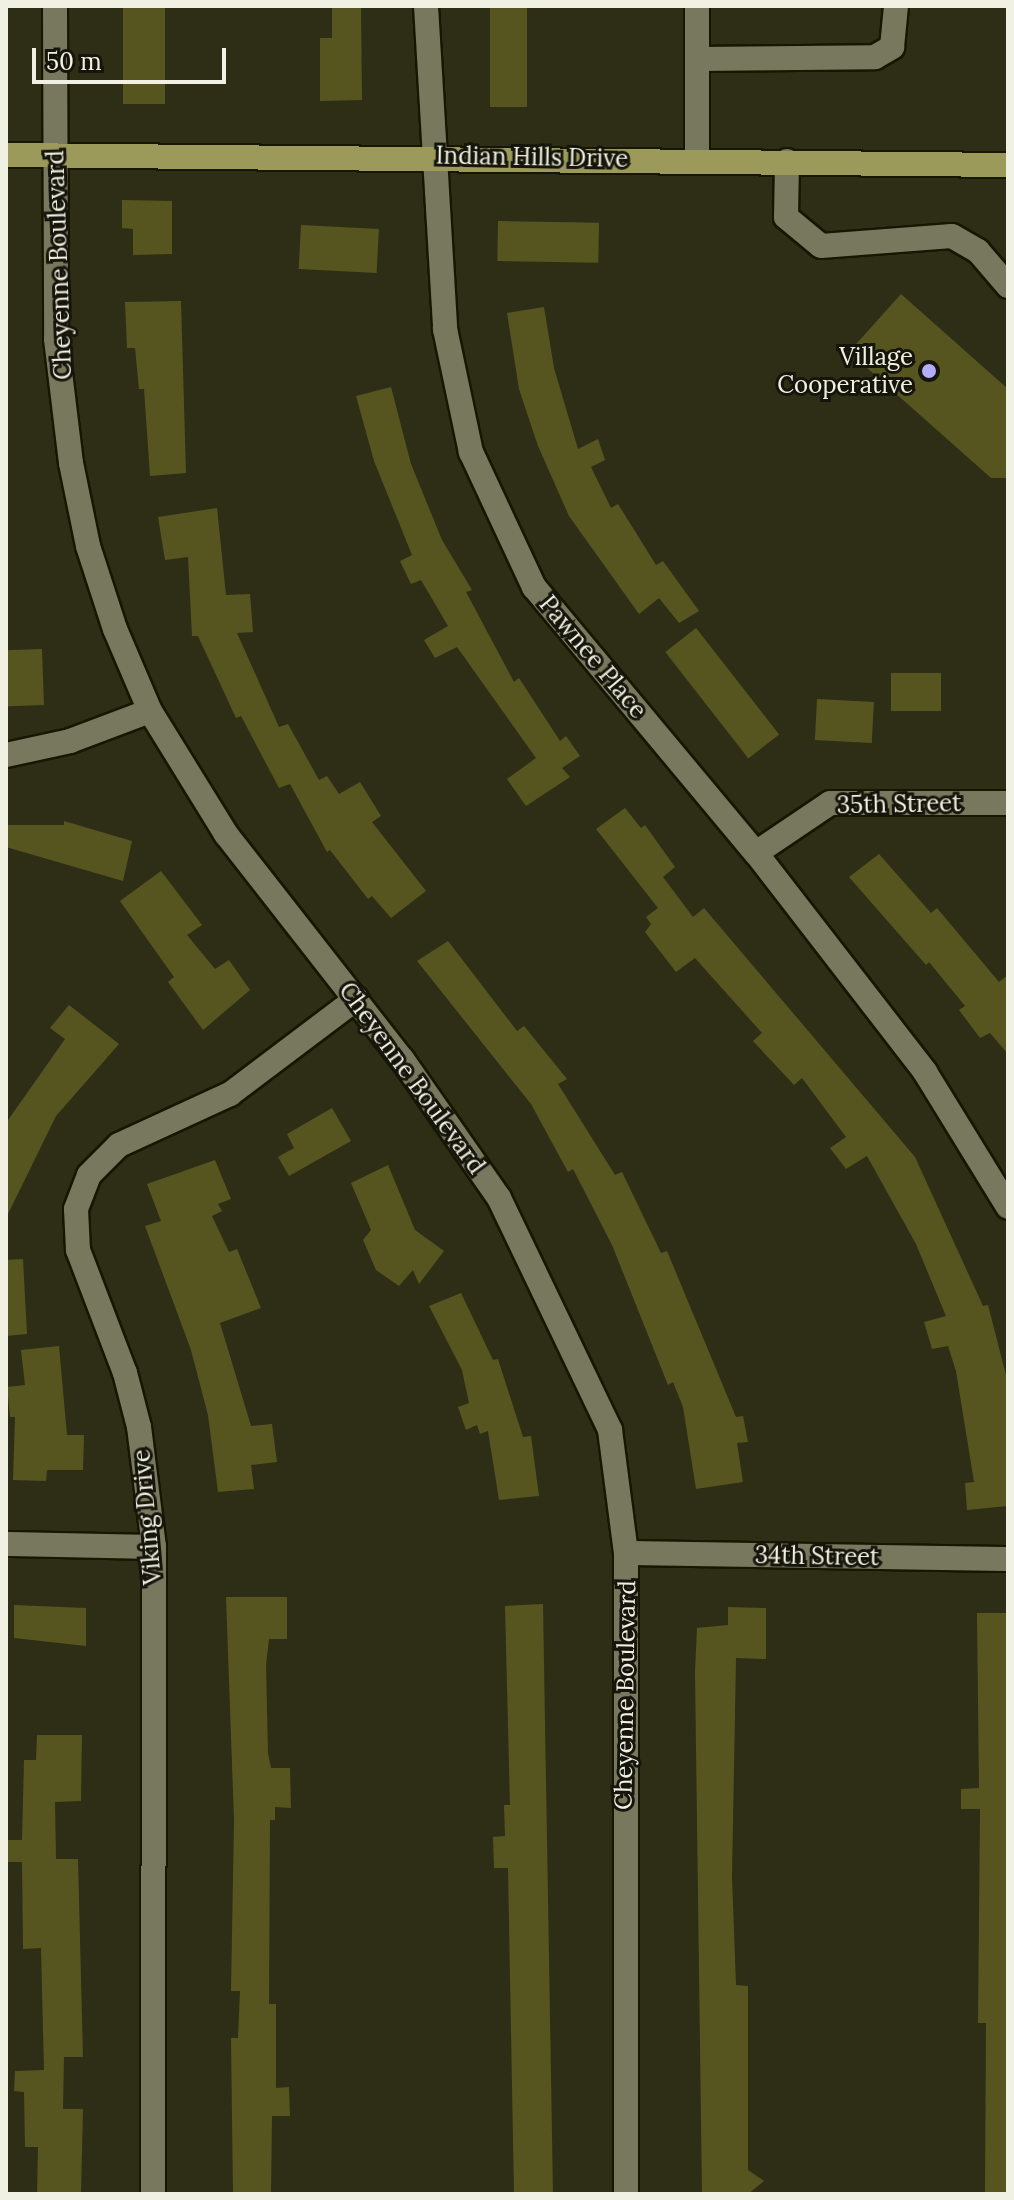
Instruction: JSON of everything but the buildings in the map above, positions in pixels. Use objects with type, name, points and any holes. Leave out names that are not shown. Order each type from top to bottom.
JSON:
[{"type":"main road","name":"Indian Hills Drive","points":[[6,155],[431,156],[1008,165]]},
{"type":"street","name":"Cheyenne Boulevard","points":[[55,6],[56,339],[71,463],[88,546],[150,711],[226,834],[356,999],[499,1198],[580,1360],[610,1430],[626,1553],[626,2194]]},
{"type":"street","name":"Pawnee Place","points":[[426,6],[431,156],[445,329],[477,465],[534,587],[756,853],[925,1072],[1008,1207]]},
{"type":"street","points":[[697,6],[697,160]]},
{"type":"street","points":[[697,59],[863,58],[892,47],[896,6]]},
{"type":"street","points":[[787,161],[786,217],[821,246],[952,236],[978,251],[1008,286]]},
{"type":"street","points":[[6,755],[70,741],[150,711]]},
{"type":"street","name":"35th Street","points":[[756,853],[830,803],[1008,803]]},
{"type":"street","name":"Viking Drive","points":[[153,2194],[154,1547],[139,1427],[125,1373],[78,1250],[76,1209],[89,1175],[119,1145],[230,1094],[356,999]]},
{"type":"street","points":[[6,1544],[154,1547]]},
{"type":"street","name":"34th Street","points":[[626,1553],[1008,1559]]},
{"type":"place","name":"Village Cooperative","points":[[929,371]]}]
